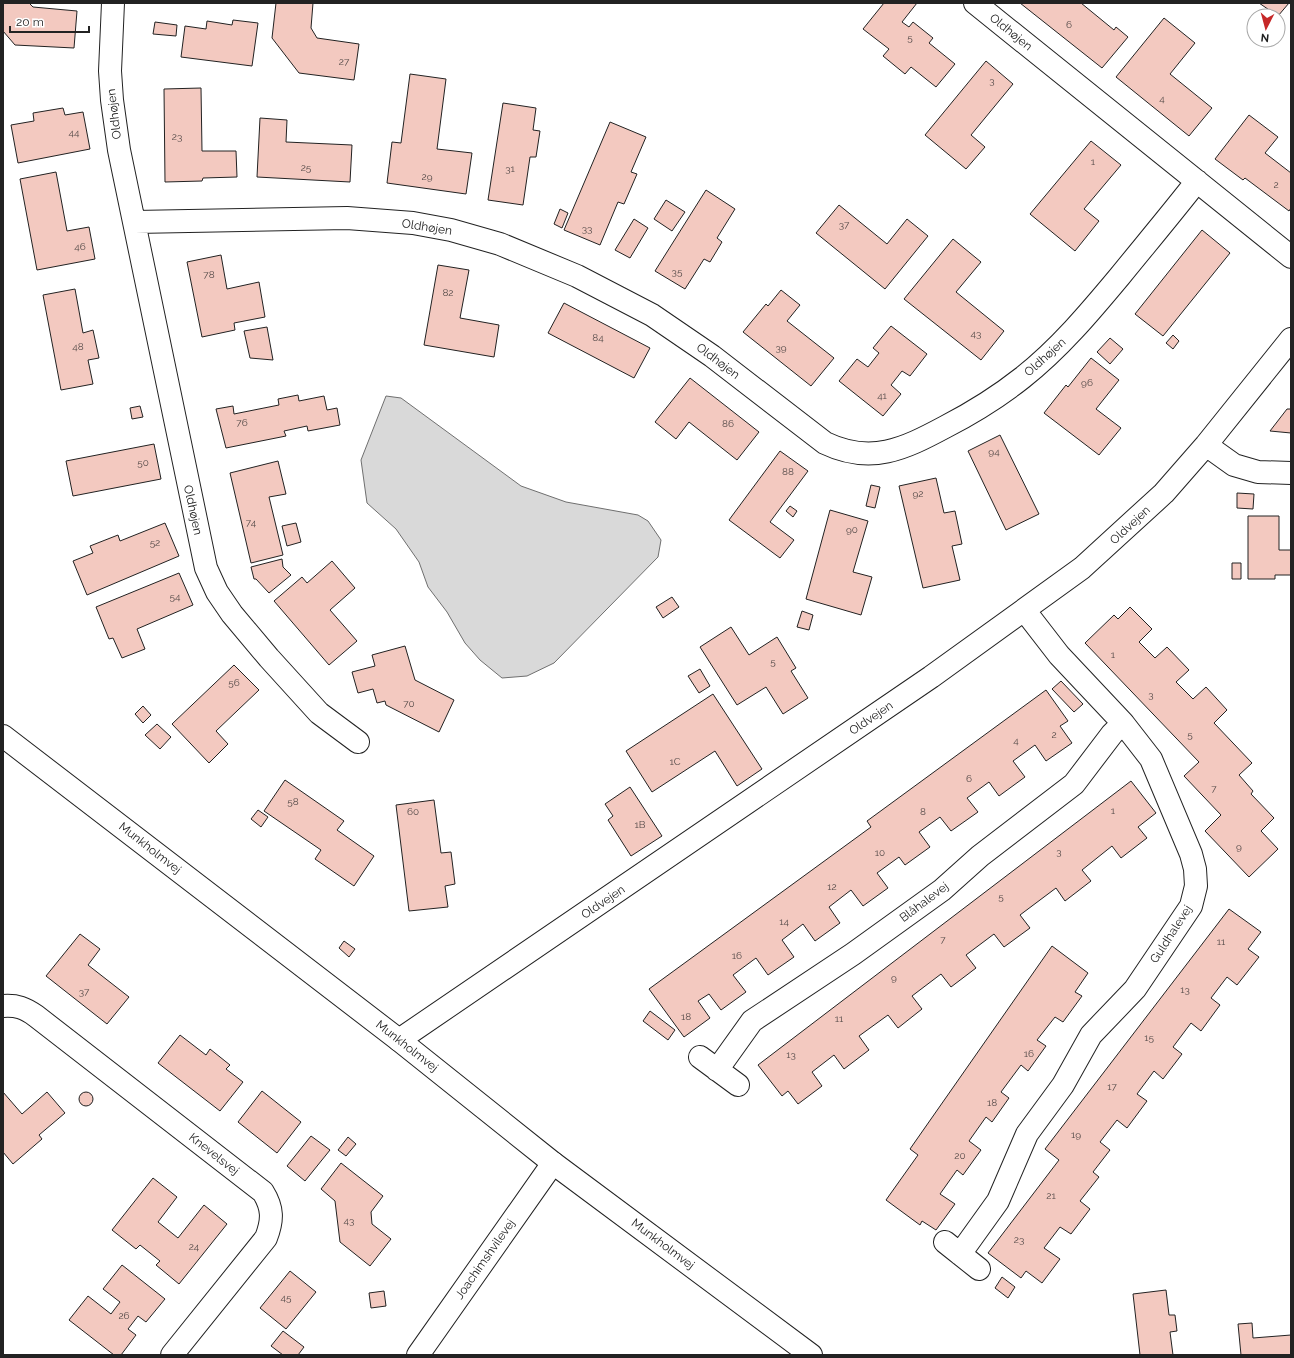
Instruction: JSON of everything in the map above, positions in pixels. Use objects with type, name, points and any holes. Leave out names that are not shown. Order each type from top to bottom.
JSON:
[{"type":"street","name":"Oldhøjen","points":[[113,3],[110,65],[112,100],[119,150],[206,568],[218,592],[232,614],[268,658],[319,713],[358,742]]},
{"type":"street","name":"Oldhøjen","points":[[975,3],[1291,257]]},
{"type":"street","name":"Oldhøjen","points":[[135,222],[348,218],[413,223],[451,230],[500,244],[577,276],[652,315],[712,356],[825,443],[844,451],[879,454],[903,448],[930,435],[956,421],[1022,378],[1074,330],[1197,182]]},
{"type":"street","name":"Oldvejen","points":[[399,1040],[750,801],[1025,611],[1082,568],[1121,534],[1164,493],[1206,445],[1291,339]]},
{"type":"street","points":[[1206,445],[1234,466],[1258,472],[1291,473]]},
{"type":"street","name":"Guldhalevej","points":[[979,1269],[953,1248],[998,1201],[1027,1134],[1063,1085],[1090,1035],[1135,990],[1191,906],[1196,878],[1191,854],[1151,759],[1122,723],[1059,655],[1025,611]]},
{"type":"street","name":"Blåhalevej","points":[[717,1070],[752,1021],[853,954],[942,890],[980,856],[1074,784],[1122,723]]},
{"type":"street","name":"Munkholmvej","points":[[3,736],[399,1040],[553,1163],[811,1355]]},
{"type":"street","name":"Knevelsvej","points":[[3,1006],[12,1005],[24,1008],[36,1016],[263,1192],[270,1204],[272,1220],[266,1238],[172,1355]]},
{"type":"street","points":[[700,1057],[738,1085]]},
{"type":"street","name":"Joachimshvilevej","points":[[418,1355],[553,1163]]},
{"type":"shaded area","points":[[386,396],[401,398],[521,486],[566,502],[638,515],[648,521],[661,540],[658,557],[554,663],[527,676],[502,678],[480,660],[465,643],[447,612],[428,587],[419,562],[396,529],[367,503],[361,460]]},
{"type":"building","points":[[3,3],[29,3],[33,7],[77,11],[74,48],[15,45],[3,31]]},
{"type":"building","points":[[276,3],[313,3],[311,28],[317,38],[359,44],[354,80],[299,73],[272,38]]},
{"type":"building","points":[[884,3],[917,3],[902,22],[909,27],[913,22],[933,38],[929,43],[955,64],[936,87],[911,67],[905,74],[883,56],[889,49],[863,29]]},
{"type":"building","points":[[1020,3],[1081,3],[1114,30],[1116,27],[1128,37],[1102,68]]},
{"type":"building","points":[[1259,3],[1289,3],[1285,8],[1266,8]]},
{"type":"building","points":[[1164,18],[1195,43],[1170,74],[1212,108],[1189,136],[1116,77]]},
{"type":"building","points":[[233,20],[258,23],[252,66],[181,57],[185,26],[206,29],[207,21],[232,25]]},
{"type":"building","points":[[155,22],[177,25],[176,36],[153,34]]},
{"type":"building","points":[[986,61],[1013,84],[971,135],[985,147],[966,169],[925,135]]},
{"type":"building","points":[[410,74],[446,79],[437,149],[472,153],[466,194],[387,183],[392,142],[401,143]]},
{"type":"building","points":[[201,88],[202,151],[236,151],[237,177],[203,178],[202,181],[165,182],[164,89]]},
{"type":"building","points":[[503,103],[536,108],[533,130],[540,131],[536,157],[530,157],[523,205],[488,200]]},
{"type":"building","points":[[63,108],[65,115],[83,112],[90,149],[18,163],[11,125],[34,121],[33,113]]},
{"type":"building","points":[[1249,115],[1278,137],[1265,153],[1291,173],[1291,208],[1289,211],[1245,178],[1243,180],[1215,159]]},
{"type":"building","points":[[260,118],[287,120],[286,142],[352,145],[350,182],[257,177]]},
{"type":"building","points":[[610,122],[646,137],[631,172],[637,174],[624,204],[618,202],[600,245],[564,230]]},
{"type":"building","points":[[1091,141],[1121,165],[1084,209],[1099,221],[1075,251],[1030,214]]},
{"type":"building","points":[[56,172],[67,231],[89,227],[95,259],[37,270],[20,179]]},
{"type":"building","points":[[706,190],[735,209],[717,238],[722,242],[710,262],[704,259],[685,289],[655,271]]},
{"type":"building","points":[[666,200],[685,212],[672,231],[654,219]]},
{"type":"building","points":[[839,205],[887,244],[907,219],[928,236],[885,289],[816,233]]},
{"type":"building","points":[[560,209],[568,213],[562,228],[554,224]]},
{"type":"building","points":[[634,219],[648,228],[630,258],[615,250]]},
{"type":"building","points":[[1202,230],[1230,253],[1163,336],[1135,314]]},
{"type":"building","points":[[953,239],[981,262],[956,292],[1004,331],[981,360],[904,299]]},
{"type":"building","points":[[221,255],[227,289],[259,282],[265,317],[234,323],[235,330],[202,337],[187,262]]},
{"type":"building","points":[[438,265],[469,270],[460,318],[499,325],[494,357],[424,345]]},
{"type":"building","points":[[75,289],[83,333],[93,330],[99,358],[88,360],[93,384],[61,390],[43,295]]},
{"type":"building","points":[[781,290],[800,305],[787,321],[834,358],[811,386],[743,332],[766,304],[768,306]]},
{"type":"building","points":[[564,303],[650,348],[634,378],[548,333]]},
{"type":"building","points":[[891,326],[927,354],[910,376],[902,371],[891,385],[901,394],[883,416],[839,381],[857,359],[868,367],[879,353],[873,348]]},
{"type":"building","points":[[267,327],[273,360],[250,358],[244,331]]},
{"type":"building","points":[[1173,335],[1179,341],[1173,349],[1166,343]]},
{"type":"building","points":[[1110,338],[1123,349],[1110,364],[1097,352]]},
{"type":"building","points":[[1091,358],[1119,380],[1096,409],[1121,428],[1099,455],[1044,413],[1066,385],[1068,387]]},
{"type":"building","points":[[690,378],[759,432],[737,460],[689,422],[676,439],[655,422]]},
{"type":"building","points":[[298,395],[299,401],[324,396],[327,410],[337,408],[340,425],[308,431],[307,426],[284,431],[286,436],[226,448],[216,409],[233,406],[234,414],[279,405],[278,399]]},
{"type":"building","points":[[140,406],[143,417],[132,419],[130,408]]},
{"type":"building","points":[[1287,409],[1291,409],[1291,433],[1270,431]]},
{"type":"building","points":[[1000,435],[1039,514],[1006,530],[968,451]]},
{"type":"building","points":[[154,444],[161,479],[73,496],[66,461]]},
{"type":"building","points":[[780,451],[808,471],[770,522],[794,540],[780,558],[729,520]]},
{"type":"building","points":[[278,461],[286,494],[269,497],[283,555],[251,563],[230,473]]},
{"type":"building","points":[[936,478],[944,513],[955,511],[962,544],[952,546],[960,580],[923,588],[899,486]]},
{"type":"building","points":[[871,485],[880,487],[875,508],[866,506]]},
{"type":"building","points":[[1237,493],[1254,494],[1253,509],[1237,508]]},
{"type":"building","points":[[790,506],[797,511],[793,517],[786,511]]},
{"type":"building","points":[[830,510],[868,521],[853,572],[872,577],[861,615],[806,599]]},
{"type":"building","points":[[1248,516],[1279,516],[1279,550],[1291,550],[1291,575],[1275,575],[1275,579],[1248,579]]},
{"type":"building","points":[[165,523],[179,556],[87,595],[73,561],[93,553],[90,546],[118,535],[120,541]]},
{"type":"building","points":[[296,523],[301,542],[287,546],[282,526]]},
{"type":"building","points":[[282,559],[283,567],[291,575],[269,593],[256,579],[254,579],[251,567]]},
{"type":"building","points":[[332,561],[355,588],[330,610],[357,641],[329,665],[274,601],[302,577],[307,583]]},
{"type":"building","points":[[1232,563],[1241,563],[1241,579],[1232,579]]},
{"type":"building","points":[[179,573],[193,605],[137,629],[145,649],[122,658],[113,638],[109,639],[96,607]]},
{"type":"building","points":[[672,597],[679,607],[663,618],[656,607]]},
{"type":"building","points":[[1130,607],[1152,629],[1139,642],[1155,658],[1167,647],[1189,670],[1176,682],[1193,699],[1206,687],[1227,710],[1214,723],[1252,763],[1239,775],[1253,791],[1251,794],[1274,818],[1261,831],[1278,849],[1249,877],[1205,831],[1221,815],[1184,776],[1199,762],[1085,643],[1114,615],[1118,619]]},
{"type":"building","points":[[802,611],[813,615],[809,630],[797,627]]},
{"type":"building","points":[[731,627],[749,655],[777,637],[796,668],[791,671],[808,698],[783,714],[766,687],[737,705],[700,647]]},
{"type":"building","points":[[405,646],[415,680],[454,700],[439,732],[386,705],[385,701],[377,703],[373,689],[358,693],[352,672],[375,666],[372,655]]},
{"type":"building","points":[[234,665],[259,690],[216,731],[228,744],[209,763],[172,724]]},
{"type":"building","points":[[700,669],[710,686],[699,693],[688,676]]},
{"type":"building","points":[[1061,681],[1083,704],[1074,712],[1052,689]]},
{"type":"building","points":[[1046,690],[1068,721],[1060,726],[1072,743],[1046,761],[1035,745],[1013,761],[1025,777],[999,796],[989,782],[967,798],[978,812],[951,831],[940,817],[919,832],[930,847],[905,865],[899,857],[877,873],[888,888],[863,906],[851,890],[829,907],[840,923],[815,941],[803,924],[782,940],[794,957],[768,975],[756,958],[733,975],[746,992],[721,1010],[709,994],[698,1001],[710,1018],[684,1037],[649,989],[871,827],[867,821]]},
{"type":"building","points":[[713,694],[762,769],[737,786],[715,751],[652,792],[626,751]]},
{"type":"building","points":[[143,706],[151,715],[143,723],[135,714]]},
{"type":"building","points":[[157,724],[171,737],[160,749],[145,735]]},
{"type":"building","points":[[285,780],[344,821],[337,830],[374,856],[354,886],[315,859],[321,850],[264,811]]},
{"type":"building","points":[[1131,781],[1156,813],[1138,827],[1147,838],[1121,858],[1112,846],[1082,870],[1091,881],[1065,901],[1056,888],[1020,915],[1030,928],[1004,947],[994,934],[966,955],[976,968],[951,987],[941,974],[912,996],[922,1009],[898,1028],[888,1015],[859,1036],[869,1050],[844,1069],[834,1055],[812,1072],[822,1086],[798,1104],[788,1091],[782,1096],[758,1065]]},
{"type":"building","points":[[630,787],[662,836],[631,856],[608,820],[613,816],[605,804]]},
{"type":"building","points":[[434,800],[441,853],[451,852],[455,884],[445,886],[448,907],[409,911],[396,805]]},
{"type":"building","points":[[258,810],[268,817],[261,827],[251,819]]},
{"type":"building","points":[[1229,909],[1261,932],[1248,949],[1259,957],[1237,985],[1227,977],[1211,998],[1220,1005],[1201,1031],[1191,1023],[1173,1047],[1182,1054],[1163,1079],[1154,1071],[1137,1094],[1147,1101],[1127,1128],[1117,1120],[1100,1142],[1110,1150],[1093,1172],[1099,1177],[1080,1201],[1090,1209],[1071,1234],[1060,1227],[1044,1248],[1060,1259],[1042,1283],[1026,1271],[1021,1278],[988,1253],[1059,1160],[1045,1149]]},
{"type":"building","points":[[80,934],[100,949],[88,965],[129,997],[107,1024],[46,976]]},
{"type":"building","points":[[344,941],[355,949],[349,957],[339,948]]},
{"type":"building","points":[[1052,946],[1088,973],[1075,992],[1082,996],[1063,1022],[1055,1017],[1037,1040],[1046,1046],[1028,1071],[1021,1065],[1001,1092],[1009,1098],[992,1122],[986,1117],[969,1141],[981,1150],[963,1175],[957,1170],[940,1194],[955,1204],[936,1230],[922,1221],[920,1225],[886,1200],[918,1155],[910,1149]]},
{"type":"building","points":[[650,1011],[675,1030],[668,1040],[643,1021]]},
{"type":"building","points":[[180,1035],[206,1055],[210,1049],[230,1065],[226,1069],[243,1082],[220,1111],[158,1063]]},
{"type":"building","points":[[262,1091],[301,1122],[277,1153],[238,1122]]},
{"type":"building","points":[[3,1092],[22,1114],[47,1092],[65,1113],[39,1135],[42,1139],[13,1164],[3,1152]]},
{"type":"building","points":[[83,1092],[89,1092],[93,1096],[93,1102],[89,1106],[83,1106],[79,1102],[79,1096]]},
{"type":"building","points":[[311,1136],[330,1150],[305,1181],[287,1166]]},
{"type":"building","points":[[348,1137],[356,1144],[346,1156],[338,1150]]},
{"type":"building","points":[[341,1163],[383,1196],[371,1212],[372,1224],[391,1239],[370,1266],[340,1242],[335,1201],[321,1189]]},
{"type":"building","points":[[153,1178],[177,1197],[158,1222],[178,1238],[204,1205],[227,1224],[179,1284],[156,1265],[160,1261],[140,1245],[136,1249],[112,1230]]},
{"type":"building","points":[[122,1265],[165,1299],[146,1322],[138,1316],[128,1329],[136,1335],[121,1355],[114,1355],[69,1320],[88,1296],[111,1314],[120,1302],[103,1289]]},
{"type":"building","points":[[290,1271],[316,1292],[286,1329],[260,1308]]},
{"type":"building","points":[[1002,1277],[1015,1287],[1008,1298],[995,1288]]},
{"type":"building","points":[[1166,1290],[1169,1315],[1175,1315],[1177,1331],[1170,1332],[1173,1355],[1140,1355],[1133,1294]]},
{"type":"building","points":[[384,1291],[386,1306],[371,1308],[369,1293]]},
{"type":"building","points":[[1252,1323],[1253,1338],[1291,1335],[1291,1355],[1241,1355],[1238,1324]]},
{"type":"building","points":[[283,1331],[304,1347],[298,1355],[283,1355],[271,1346]]}]
